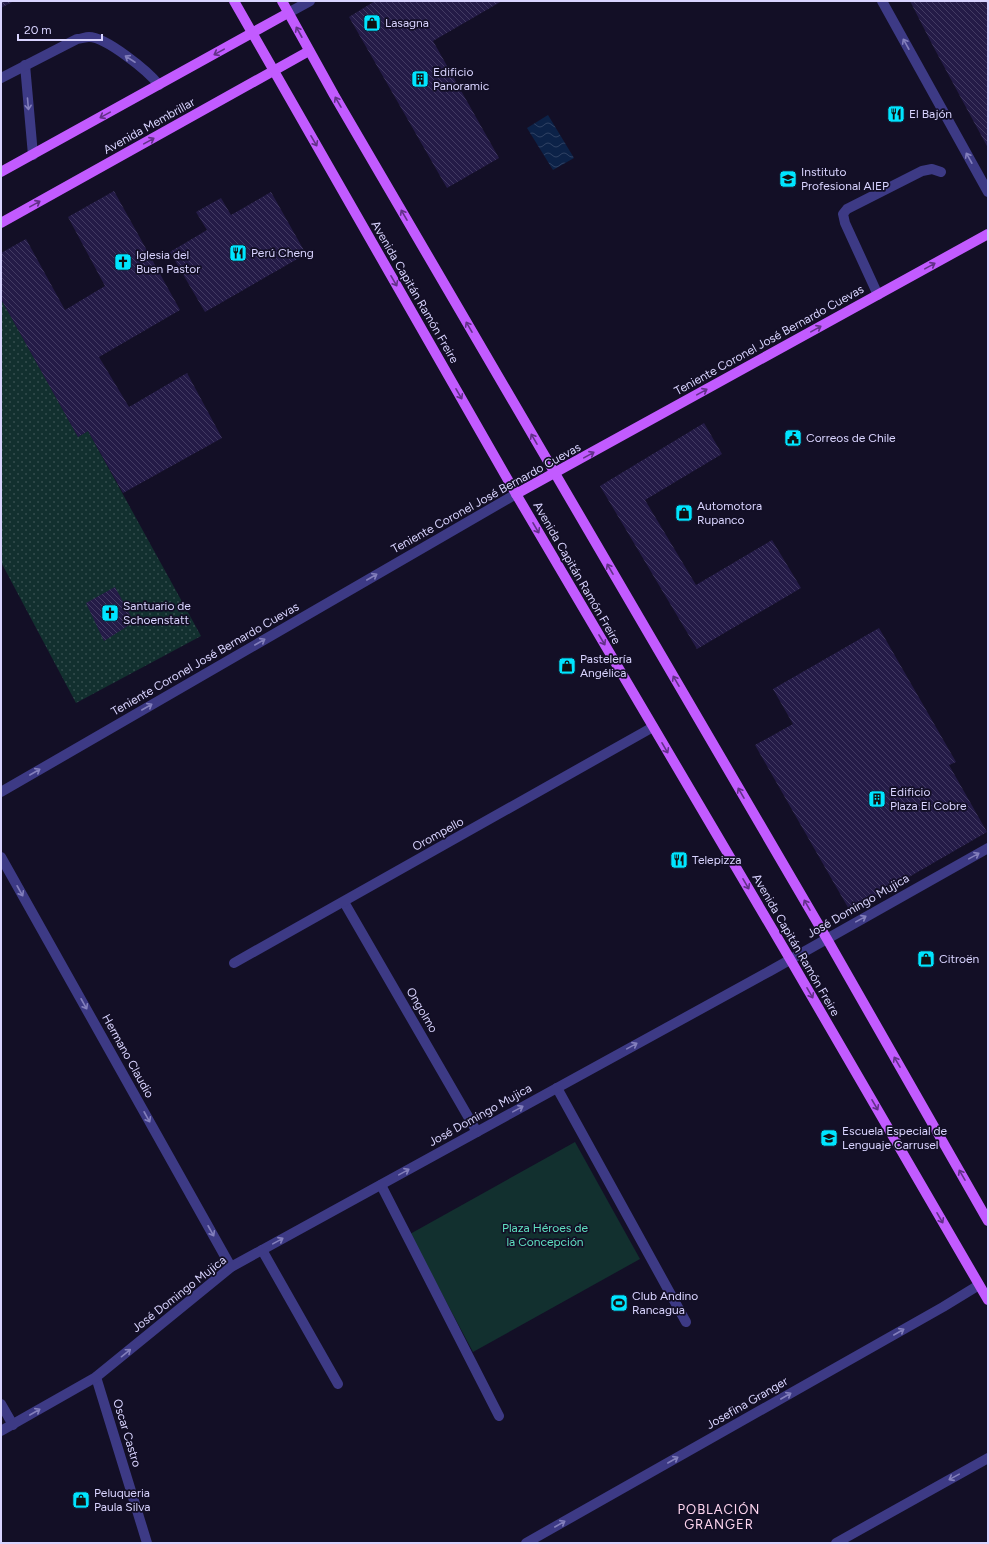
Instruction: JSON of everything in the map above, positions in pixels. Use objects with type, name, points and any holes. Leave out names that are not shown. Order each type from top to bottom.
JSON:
[{"type":"main road","name":"Avenida Capitán Ramón Freire","points":[[234,1],[516,494],[790,959],[988,1300]]},
{"type":"main road","points":[[282,1],[309,51],[554,473],[827,939],[988,1221]]},
{"type":"main road","points":[[1,172],[288,13]]},
{"type":"main road","name":"Avenida Membrillar","points":[[1,223],[309,51]]},
{"type":"main road","name":"Teniente Coronel José Bernardo Cuevas","points":[[516,494],[988,234]]},
{"type":"street","points":[[288,13],[310,1]]},
{"type":"street","points":[[882,1],[988,192]]},
{"type":"street","points":[[1,78],[77,39],[90,37],[103,41],[136,63],[152,76],[159,85]]},
{"type":"street","points":[[25,66],[33,155]]},
{"type":"street","points":[[878,295],[845,223],[843,214],[847,209],[922,170],[932,169],[941,172]]},
{"type":"street","name":"Teniente Coronel José Bernardo Cuevas","points":[[1,792],[516,494]]},
{"type":"street","name":"Orompello","points":[[234,963],[653,727]]},
{"type":"street","name":"José Domingo Mujica","points":[[1,1431],[96,1377],[231,1267],[827,939],[988,848]]},
{"type":"street","name":"Hermano Claudio","points":[[1,857],[231,1267]]},
{"type":"street","name":"Ongolmo","points":[[344,902],[477,1132]]},
{"type":"street","points":[[557,1088],[686,1322]]},
{"type":"street","points":[[381,1185],[499,1416]]},
{"type":"street","points":[[262,1250],[338,1384]]},
{"type":"street","name":"Josefina Granger","points":[[526,1543],[943,1307],[979,1284]]},
{"type":"street","name":"Oscar Castro","points":[[96,1377],[147,1543]]},
{"type":"street","points":[[1,1404],[13,1424]]},
{"type":"street","points":[[836,1543],[988,1458]]},
{"type":"green space","points":[[1,299],[78,437],[88,431],[201,636],[76,703],[1,562]]},
{"type":"green space","name":"Plaza Héroes de la Concepción","points":[[575,1142],[640,1259],[473,1352],[410,1234]]},
{"type":"water","points":[[548,115],[574,158],[553,170],[527,128]]},
{"type":"building","points":[[1,1],[14,1],[1,8]]},
{"type":"building","name":"Edificio Panoramic","points":[[375,1],[502,1],[433,41],[499,158],[447,188],[349,17]]},
{"type":"building","points":[[910,1],[988,1],[988,148],[933,46]]},
{"type":"building","points":[[114,191],[180,310],[99,357],[129,407],[187,373],[222,438],[123,493],[88,431],[78,437],[1,299],[1,253],[26,239],[65,310],[105,286],[68,217]]},
{"type":"building","name":"Perú Cheng","points":[[271,192],[306,254],[205,312],[170,252],[207,230],[196,212],[221,198],[231,215]]},
{"type":"building","points":[[704,423],[722,454],[645,500],[696,585],[772,540],[801,588],[697,649],[600,486]]},
{"type":"building","name":"Santuario de Schoenstatt","points":[[115,587],[134,622],[104,641],[86,603]]},
{"type":"building","name":"Edificio Plaza El Cobre","points":[[879,628],[956,762],[949,765],[987,832],[850,911],[755,745],[793,724],[773,689]]},
{"type":"place","name":"Lasagna","points":[[372,23]]},
{"type":"place","name":"Edificio Panoramic","points":[[420,79]]},
{"type":"place","name":"El Bajón","points":[[896,114]]},
{"type":"place","name":"Instituto Profesional AIEP","points":[[788,179]]},
{"type":"place","name":"Perú Cheng","points":[[238,253]]},
{"type":"place","name":"Iglesia del Buen Pastor","points":[[123,262]]},
{"type":"place","name":"Correos de Chile","points":[[793,438]]},
{"type":"place","name":"Automotora Rupanco","points":[[684,513]]},
{"type":"place","name":"Santuario de Schoenstatt","points":[[110,613]]},
{"type":"place","name":"Pastelería Angélica","points":[[567,666]]},
{"type":"place","name":"Edificio Plaza El Cobre","points":[[877,799]]},
{"type":"place","name":"Telepizza","points":[[679,860]]},
{"type":"place","name":"Citroën","points":[[926,959]]},
{"type":"place","name":"Escuela Especial de Lenguaje Carrusel","points":[[829,1138]]},
{"type":"place","name":"Club Andino Rancagua","points":[[619,1303]]},
{"type":"place","name":"Peluqueria Paula Silva","points":[[81,1500]]},
{"type":"district","name":"POBLACIÓN GRANGER","points":[[719,1516]]}]
